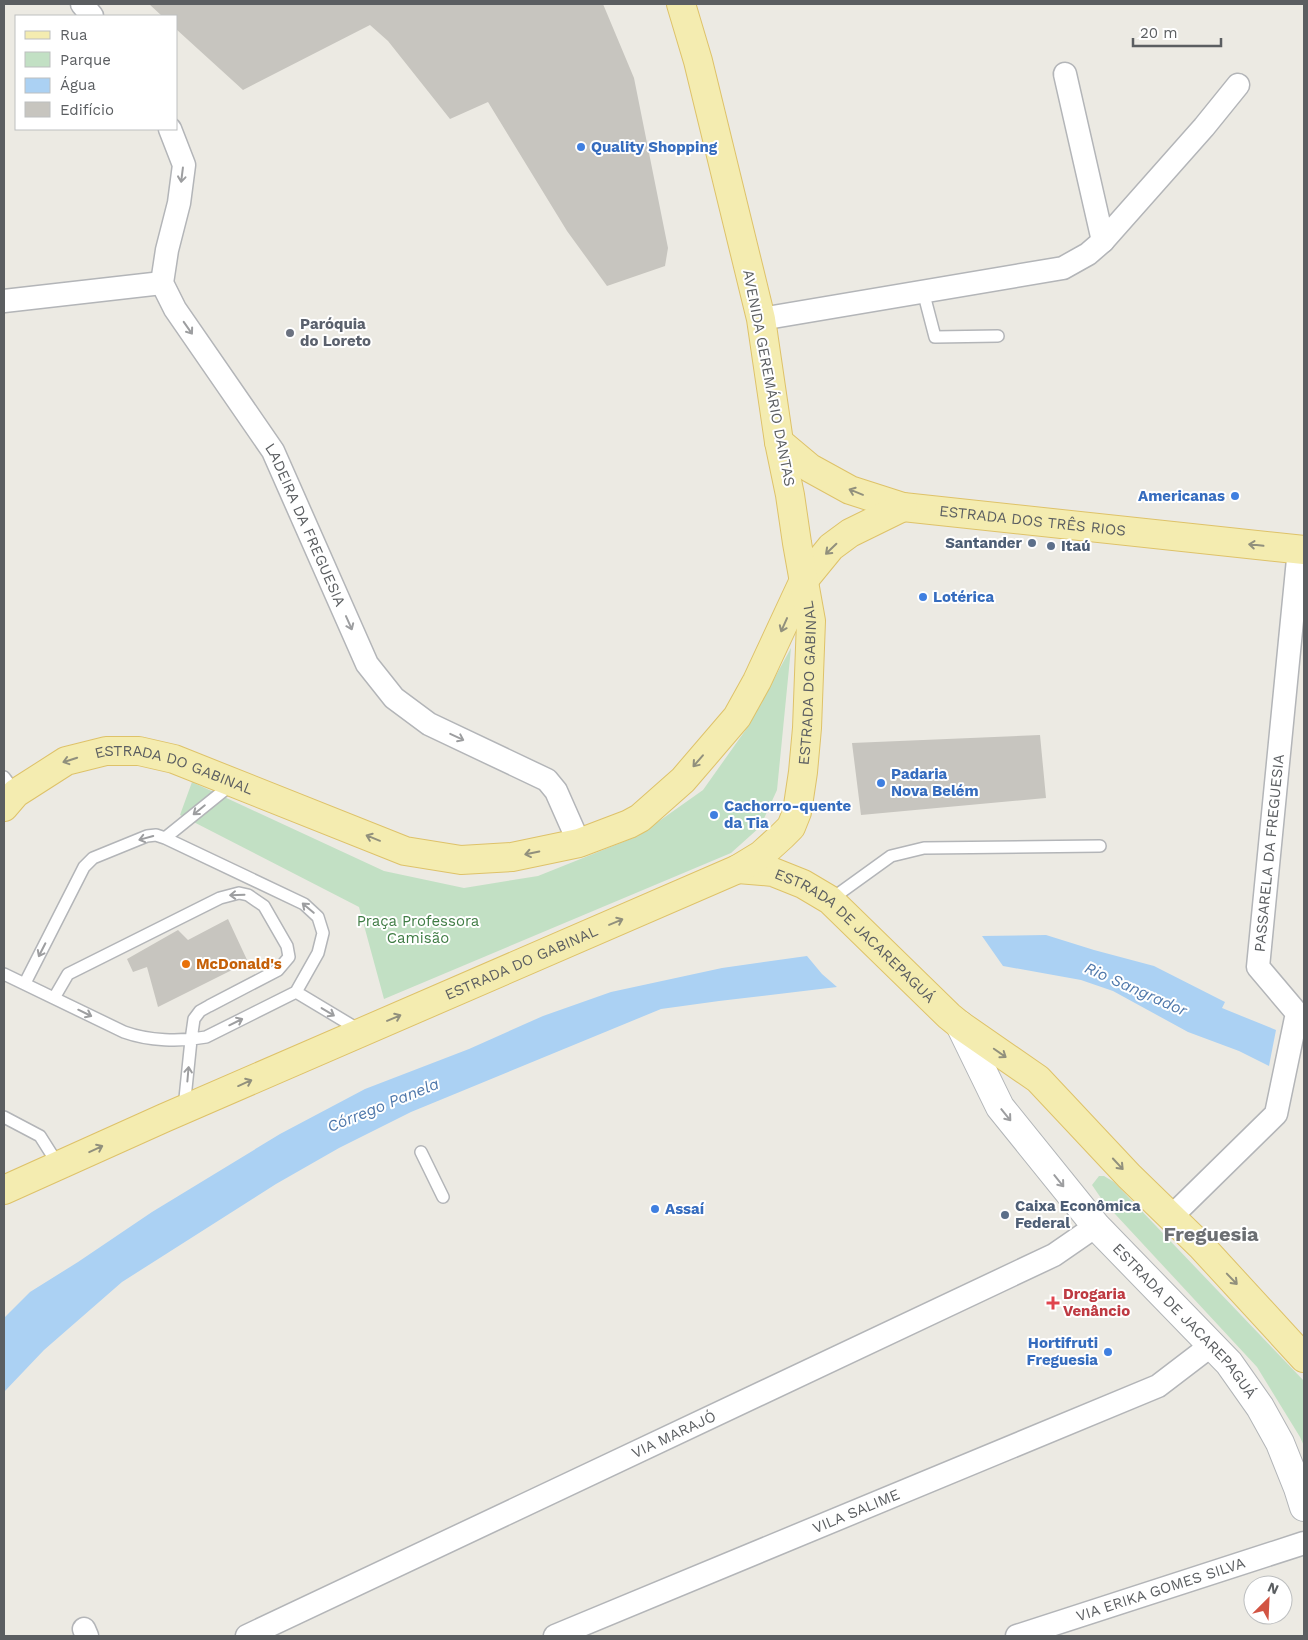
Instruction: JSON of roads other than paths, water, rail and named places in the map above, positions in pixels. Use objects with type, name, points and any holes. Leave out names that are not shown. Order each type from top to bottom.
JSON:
[{"type":"main road","name":"AVENIDA GEREMÁRIO DANTAS","points":[[681,4],[698,61],[761,319],[779,442],[804,580]]},
{"type":"main road","name":"ESTRADA DOS TRÊS RIOS","points":[[779,442],[810,468],[850,490],[902,507],[1301,550]]},
{"type":"main road","points":[[804,580],[831,547],[850,533],[902,507]]},
{"type":"main road","name":"ESTRADA DO GABINAL","points":[[8,792],[66,761],[106,751],[139,751],[174,760],[405,851],[461,860],[512,857],[579,843],[629,824],[648,812],[683,780],[737,717],[758,681],[804,580]]},
{"type":"main road","name":"ESTRADA DO GABINAL","points":[[4,1190],[184,1109],[738,869],[761,855],[790,827],[798,812],[803,772],[811,621],[804,580]]},
{"type":"main road","name":"ESTRADA DE JACAREPAGUÁ","points":[[738,869],[773,872],[803,884],[830,900],[960,1025],[1038,1079],[1129,1176],[1262,1311],[1304,1358]]},
{"type":"main road","name":"ESTRADA DE JACAREPAGUÁ","points":[[960,1025],[1000,1107],[1096,1226],[1230,1363],[1268,1422],[1293,1474],[1304,1507]]},
{"type":"street","points":[[82,4],[91,15]]},
{"type":"street","points":[[1065,74],[1103,241]]},
{"type":"street","points":[[761,319],[1062,268],[1088,254],[1103,241],[1204,127],[1238,85]]},
{"type":"street","points":[[4,301],[162,283],[166,250],[179,202],[184,165],[170,130]]},
{"type":"street","name":"LADEIRA DA FREGUESIA","points":[[162,283],[174,309],[273,451],[367,664],[394,698],[429,724],[547,780],[556,791],[579,843]]},
{"type":"street","name":"PASSARELA DA FREGUESIA","points":[[1171,1217],[1276,1114],[1297,1013],[1258,967],[1301,550]]},
{"type":"street","name":"VIA MARAJÓ","points":[[247,1636],[1054,1255],[1096,1226]]},
{"type":"street","name":"VILA SALIME","points":[[555,1636],[1158,1386],[1213,1344]]},
{"type":"street","name":"VIA ERIKA GOMES SILVA","points":[[1017,1636],[1304,1543]]},
{"type":"lane","points":[[923,291],[935,337],[998,336]]},
{"type":"lane","points":[[166,838],[233,783]]},
{"type":"lane","points":[[4,974],[124,1032],[139,1037],[191,1040],[206,1037],[296,992],[318,953],[323,933],[318,917],[304,904],[166,838],[146,836],[93,858],[84,867],[25,983]]},
{"type":"lane","points":[[830,900],[891,856],[924,848],[1100,846]]},
{"type":"lane","points":[[54,998],[68,974],[220,898],[239,893],[248,895],[264,906],[287,946],[289,957],[278,970],[200,1011],[194,1019],[184,1109]]},
{"type":"lane","points":[[296,992],[361,1032]]},
{"type":"lane","points":[[4,1117],[40,1136],[59,1166]]},
{"type":"lane","points":[[422,1152],[444,1197]]},
{"type":"water","name":"Rio Sangrador","points":[[1046,935],[1154,966],[1225,1002],[1222,1008],[1276,1030],[1269,1066],[1239,1051],[1188,1032],[1113,991],[1081,980],[1003,966],[982,936]]},
{"type":"water","name":"Córrego Panela","points":[[807,956],[822,974],[837,987],[661,1009],[411,1112],[339,1148],[276,1184],[122,1282],[44,1350],[4,1392],[4,1318],[30,1292],[152,1212],[280,1134],[365,1089],[469,1049],[543,1016],[611,992],[722,968]]},
{"type":"place","name":"Quality Shopping","points":[[581,147]]},
{"type":"place","name":"Paróquia do Loreto","points":[[290,333]]},
{"type":"place","name":"Americanas","points":[[1235,496]]},
{"type":"place","name":"Santander","points":[[1032,543]]},
{"type":"place","name":"Itaú","points":[[1051,546]]},
{"type":"place","name":"Lotérica","points":[[923,597]]},
{"type":"place","name":"Padaria Nova Belém","points":[[881,783]]},
{"type":"place","name":"Cachorro-quente da Tia","points":[[714,815]]},
{"type":"place","name":"McDonald's","points":[[186,964]]},
{"type":"place","name":"Assaí","points":[[655,1209]]},
{"type":"place","name":"Caixa Econômica Federal","points":[[1005,1215]]},
{"type":"place","name":"Drogaria Venâncio","points":[[1053,1303]]},
{"type":"place","name":"Hortifruti Freguesia","points":[[1108,1352]]},
{"type":"district","name":"Freguesia","points":[[1211,1234]]},
{"type":"park label","name":"Praça Professora Camisão","points":[[418,930]]}]
